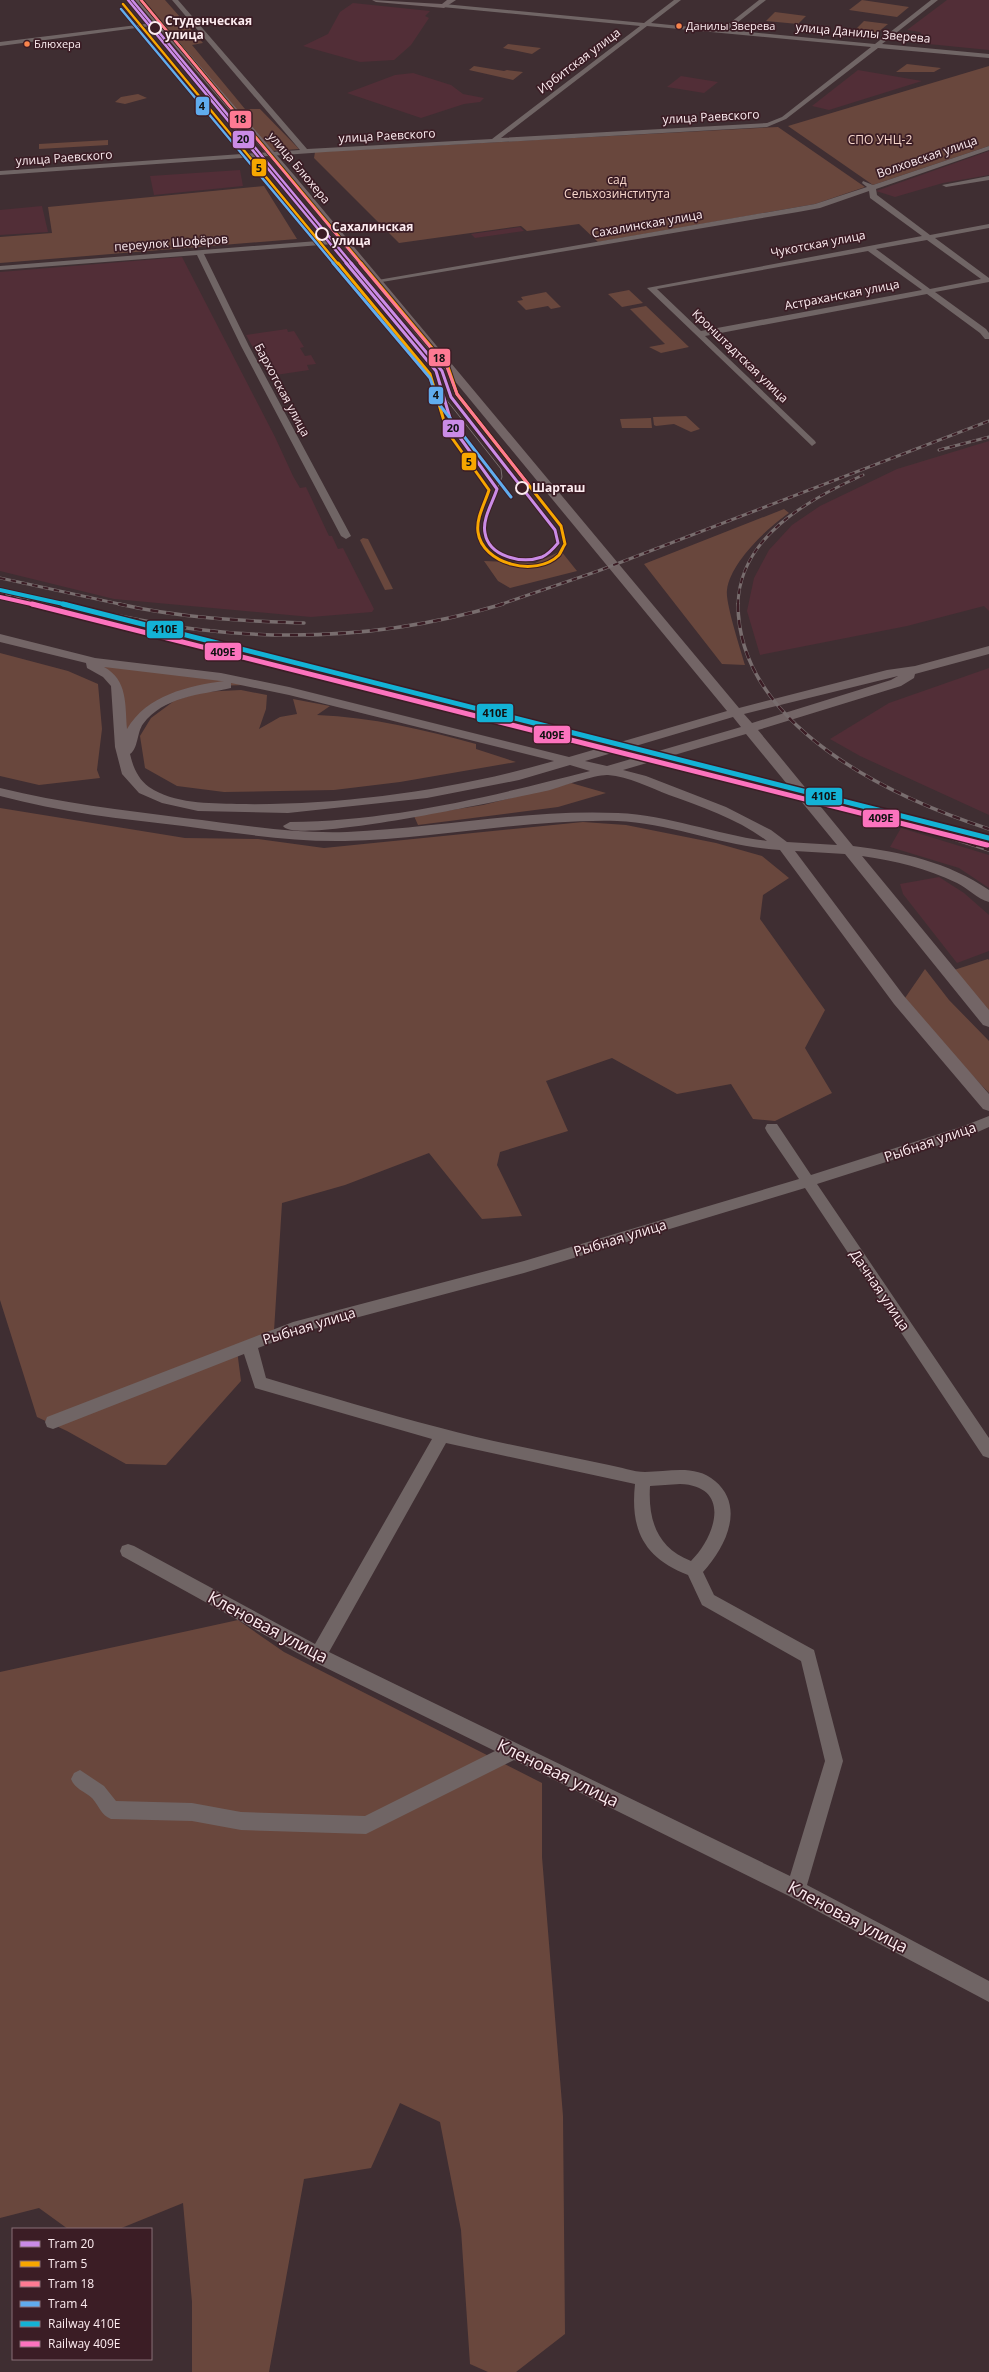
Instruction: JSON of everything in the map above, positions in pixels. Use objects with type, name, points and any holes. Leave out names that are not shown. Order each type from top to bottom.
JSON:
[{"type":"main road","name":"улица Блюхера","points":[[139,0],[515,447],[989,1021]]},
{"type":"main road","name":"улица Данилы Зверева","points":[[376,0],[444,6]]},
{"type":"main road","points":[[444,6],[452,0]]},
{"type":"main road","points":[[0,638],[72,657],[116,665],[220,678],[277,688],[531,750],[641,779],[721,810],[766,833],[784,846],[899,1000],[989,1105]]},
{"type":"main road","points":[[72,657],[97,667],[114,681],[118,691],[121,741],[126,763],[131,777],[144,790],[167,800],[198,807],[288,809],[383,801],[435,793],[519,776],[730,714],[887,674],[916,670],[989,650]]},
{"type":"main road","points":[[183,822],[298,826],[393,817],[478,803],[589,776],[896,683],[916,670]]},
{"type":"main road","points":[[126,763],[127,742],[131,731],[151,710],[171,698],[192,690],[236,684],[277,688]]},
{"type":"main road","points":[[0,792],[87,810],[276,834],[327,837],[409,833],[573,818],[618,817],[694,829],[762,845],[887,855],[947,873],[972,885],[989,897]]},
{"type":"street","points":[[175,0],[211,44],[306,152]]},
{"type":"street","name":"Ирбитская улица","points":[[494,140],[678,0]]},
{"type":"street","points":[[722,32],[763,0]]},
{"type":"street","points":[[876,45],[935,0]]},
{"type":"street","name":"улица Данилы Зверева","points":[[444,6],[989,56]]},
{"type":"street","points":[[0,44],[159,23]]},
{"type":"street","name":"улица Раевского","points":[[0,173],[326,150],[745,127],[776,123],[876,45]]},
{"type":"street","name":"Волховская улица","points":[[872,187],[989,148]]},
{"type":"street","points":[[946,185],[989,178]]},
{"type":"street","points":[[864,182],[872,187],[874,196],[988,280]]},
{"type":"street","name":"Сахалинская улица","points":[[376,281],[798,210],[872,187]]},
{"type":"street","name":"Чукотская улица","points":[[651,288],[989,226]]},
{"type":"street","name":"переулок Шофёров","points":[[0,268],[343,241]]},
{"type":"street","points":[[868,247],[983,331],[988,337]]},
{"type":"street","name":"Бархотская улица","points":[[200,253],[245,346],[346,536]]},
{"type":"street","name":"Астраханская улица","points":[[700,334],[988,280]]},
{"type":"street","name":"Кронштадтская улица","points":[[651,288],[812,443]]},
{"type":"street","name":"Рыбная улица","points":[[53,1422],[293,1328],[524,1266],[806,1182],[966,1132],[989,1121]]},
{"type":"street","name":"Дачная улица","points":[[772,1128],[806,1182],[989,1451]]},
{"type":"street","name":"Рыбная улица","points":[[249,1346],[260,1383],[442,1435],[643,1479],[692,1478],[704,1482],[716,1492],[724,1508],[724,1521],[720,1534],[708,1556],[694,1570]]},
{"type":"street","points":[[318,1655],[442,1435]]},
{"type":"street","points":[[643,1479],[640,1502],[642,1520],[650,1538],[661,1554],[675,1564],[694,1570],[708,1600],[808,1656],[834,1761],[796,1890]]},
{"type":"street","name":"Кленовая улица","points":[[128,1551],[318,1655],[796,1890],[989,1992]]},
{"type":"street","points":[[80,1779],[98,1792],[111,1810],[192,1812],[241,1821],[366,1824],[514,1751]]},
{"type":"shaded area","points":[[947,0],[989,0],[989,50],[918,43],[917,40],[926,40],[920,32],[907,30]]},
{"type":"shaded area","points":[[353,3],[430,11],[425,16],[429,18],[411,45],[394,60],[360,62],[303,46],[328,34],[340,12]]},
{"type":"shaded area","points":[[858,70],[922,81],[829,110],[812,106]]},
{"type":"shaded area","points":[[413,73],[451,85],[463,94],[484,98],[480,102],[464,104],[421,118],[347,93],[395,75]]},
{"type":"shaded area","points":[[681,76],[718,82],[704,93],[667,87]]},
{"type":"shaded area","points":[[989,151],[989,175],[943,183],[895,197],[876,191]]},
{"type":"shaded area","points":[[240,170],[243,186],[154,195],[150,176]]},
{"type":"shaded area","points":[[42,206],[48,232],[0,235],[0,210]]},
{"type":"shaded area","points":[[520,227],[524,231],[475,238],[471,234]]},
{"type":"shaded area","points":[[182,257],[275,437],[293,476],[300,488],[306,487],[329,536],[332,536],[338,549],[343,548],[374,609],[372,612],[311,617],[114,599],[0,571],[0,272]]},
{"type":"shaded area","points":[[287,329],[288,332],[294,331],[304,347],[300,348],[305,356],[311,355],[316,364],[307,365],[309,370],[269,376],[246,335]]},
{"type":"shaded area","points":[[989,441],[989,611],[984,606],[907,626],[760,655],[747,611],[754,578],[769,550],[792,525],[820,506],[897,469]]},
{"type":"shaded area","points":[[989,668],[989,815],[860,756],[830,739],[889,703]]},
{"type":"shaded area","points":[[901,828],[989,855],[989,888],[959,868],[890,847]]},
{"type":"shaded area","points":[[939,877],[964,893],[989,915],[989,951],[957,963],[903,894],[900,884]]},
{"type":"green space","points":[[144,0],[165,0],[203,43],[192,45],[245,109],[260,109],[299,149],[271,151]]},
{"type":"green space","points":[[862,0],[909,7],[897,17],[849,10]]},
{"type":"green space","points":[[775,12],[806,16],[798,24],[766,21]]},
{"type":"green space","points":[[864,21],[888,24],[877,33],[855,30]]},
{"type":"green space","points":[[508,44],[541,48],[532,54],[503,48]]},
{"type":"green space","points":[[907,64],[941,68],[934,72],[896,72]]},
{"type":"green space","points":[[474,66],[504,71],[523,72],[513,80],[469,70]]},
{"type":"green space","name":"СПО УНЦ-2","points":[[989,66],[989,146],[873,185],[788,126]]},
{"type":"green space","points":[[138,94],[147,98],[125,104],[115,102],[121,97]]},
{"type":"green space","name":"сад Сельхозинститута","points":[[778,127],[865,187],[815,204],[598,242],[579,224],[527,231],[521,226],[399,243],[314,158],[315,152]]},
{"type":"green space","points":[[108,140],[108,145],[39,149],[39,144]]},
{"type":"green space","points":[[264,186],[297,239],[0,263],[0,237],[52,233],[48,207]]},
{"type":"green space","points":[[629,290],[643,303],[622,307],[608,294]]},
{"type":"green space","points":[[546,292],[561,307],[551,309],[548,306],[526,310],[517,301],[523,300],[521,297]]},
{"type":"green space","points":[[646,306],[689,347],[661,353],[649,347],[665,344],[630,309]]},
{"type":"green space","points":[[686,416],[700,429],[691,432],[674,424],[654,425],[653,417]]},
{"type":"green space","points":[[651,418],[652,428],[622,428],[620,419]]},
{"type":"green space","points":[[784,509],[789,513],[770,528],[751,547],[735,569],[730,580],[727,590],[728,605],[745,665],[722,664],[644,564]]},
{"type":"green space","points":[[363,538],[368,539],[393,589],[385,590],[360,540]]},
{"type":"green space","points":[[561,551],[577,571],[510,588],[498,581],[484,561],[535,563]]},
{"type":"green space","points":[[0,653],[68,671],[98,684],[102,729],[97,770],[100,778],[39,785],[0,776]]},
{"type":"green space","points":[[95,662],[221,677],[244,685],[216,686],[151,710],[127,742],[118,691]]},
{"type":"green space","points":[[241,690],[267,695],[266,709],[259,729],[280,717],[297,714],[293,699],[330,706],[317,715],[358,718],[417,729],[476,744],[476,749],[516,762],[400,782],[334,790],[224,792],[177,786],[145,768],[140,736],[151,718],[174,701],[201,692]]},
{"type":"green space","points":[[571,783],[606,793],[558,807],[418,825],[414,816],[483,805]]},
{"type":"green space","points":[[0,808],[185,838],[258,839],[324,848],[583,822],[626,825],[716,843],[762,856],[789,878],[763,895],[760,919],[825,1010],[805,1048],[832,1093],[775,1121],[753,1119],[731,1084],[677,1094],[612,1058],[546,1081],[568,1131],[500,1152],[497,1165],[522,1216],[482,1219],[429,1153],[345,1185],[282,1203],[274,1331],[237,1350],[241,1381],[166,1465],[126,1464],[67,1431],[37,1417],[0,1300]]},
{"type":"green space","points":[[988,959],[989,960],[989,1015],[954,970]]},
{"type":"green space","points":[[925,969],[949,1000],[989,1041],[989,1093],[951,1053],[905,998]]},
{"type":"green space","points":[[238,1620],[284,1652],[542,1783],[542,1857],[563,2116],[565,2334],[516,2372],[488,2372],[470,2364],[461,2230],[440,2122],[400,2103],[371,2168],[304,2179],[269,2372],[192,2372],[192,2302],[183,2203],[121,2228],[67,2228],[39,2208],[0,2218],[0,1672]]},
{"type":"tram line","name":"20","points":[[128,0],[436,371],[453,428],[497,489],[485,523],[485,534],[489,543],[497,551],[518,559],[531,559],[542,556],[551,551],[558,543],[555,530],[451,397],[442,371],[132,0]]},
{"type":"tram line","name":"5","points":[[123,4],[430,374],[447,431],[489,490],[480,516],[478,527],[482,545],[491,555],[504,562],[518,565],[534,565],[547,562],[558,555],[565,544],[561,526],[457,394],[448,367],[141,0]]},
{"type":"tram line","name":"18","points":[[141,0],[447,367],[457,394],[528,484]]},
{"type":"tram line","name":"4","points":[[121,9],[430,378],[439,404],[511,497]]},
{"type":"tram line","points":[[445,398],[501,469],[502,477],[500,482]]},
{"type":"tram line","points":[[448,413],[500,482]]},
{"type":"tram line","points":[[497,489],[500,482]]},
{"type":"railway","points":[[499,605],[598,571],[989,421]]},
{"type":"railway","points":[[939,450],[989,437]]},
{"type":"railway","points":[[738,604],[741,581],[750,559],[764,540],[800,509],[821,496],[863,475]]},
{"type":"railway","points":[[0,578],[124,605]]},
{"type":"railway","points":[[0,594],[43,605]]},
{"type":"railway","points":[[119,604],[188,616],[234,620],[304,623]]},
{"type":"railway","points":[[84,609],[194,629],[233,633],[311,635],[389,629],[465,614],[503,604]]},
{"type":"railway","points":[[738,604],[745,647],[763,686],[792,720],[827,750],[867,776],[908,798],[989,829]]},
{"type":"railway","points":[[43,605],[840,807],[987,838]]},
{"type":"railway","points":[[923,829],[989,850]]},
{"type":"rail line","name":"410E","points":[[0,590],[84,609],[989,838]]},
{"type":"rail line","name":"409E","points":[[0,597],[82,616],[987,845]]},
{"type":"place","name":"Данилы Зверева","points":[[679,26]]},
{"type":"place","name":"Студенческая улица","points":[[155,28]]},
{"type":"place","name":"Блюхера","points":[[27,44]]},
{"type":"place","name":"Сахалинская улица","points":[[322,234]]},
{"type":"place","name":"Шарташ","points":[[522,488]]}]
